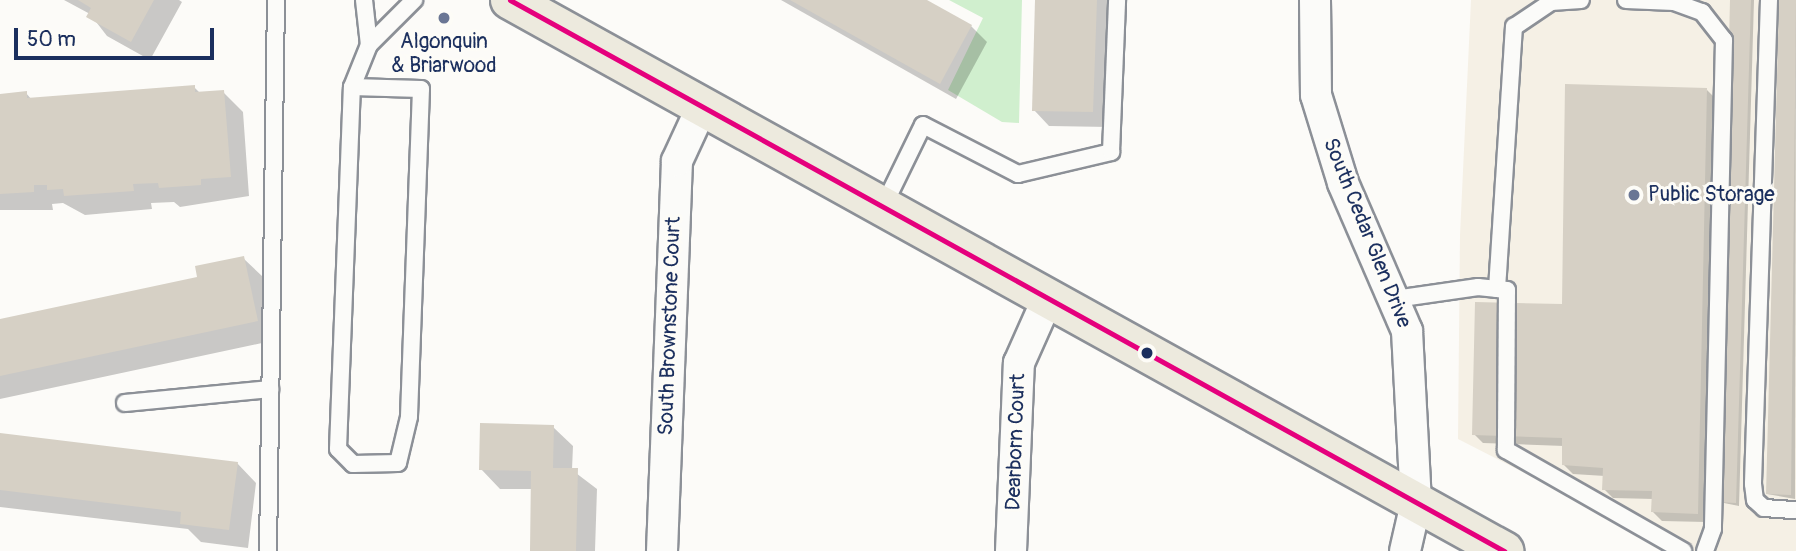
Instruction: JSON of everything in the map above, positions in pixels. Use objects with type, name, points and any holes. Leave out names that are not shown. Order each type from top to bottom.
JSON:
[{"type":"main road","points":[[510,0],[1504,551]]},
{"type":"street","name":"South Cedar Glen Drive","points":[[1315,0],[1316,95],[1343,183],[1407,331],[1413,376],[1416,503],[1405,551]]},
{"type":"street","name":"South Brownstone Court","points":[[662,551],[677,162],[702,107]]},
{"type":"street","name":"Dearborn Court","points":[[1011,551],[1019,363],[1048,298]]},
{"type":"lane","points":[[268,551],[276,0]]},
{"type":"lane","points":[[364,0],[369,45]]},
{"type":"lane","points":[[352,87],[421,89],[409,417],[398,463],[353,464],[338,449],[352,87],[369,45],[414,0]]},
{"type":"lane","points":[[883,207],[923,125],[1018,174],[1111,152],[1117,0]]},
{"type":"lane","points":[[1497,289],[1514,27],[1551,2],[1581,0]]},
{"type":"lane","points":[[1626,0],[1674,2],[1702,12],[1724,40],[1713,529],[1705,551]]},
{"type":"lane","points":[[1769,0],[1753,484],[1755,500],[1764,508],[1796,510]]},
{"type":"lane","points":[[1395,299],[1478,287],[1507,290],[1506,450],[1683,551]]},
{"type":"lane","points":[[125,402],[270,389]]},
{"type":"shaded area","points":[[1471,0],[1796,0],[1796,551],[1677,551],[1458,439],[1460,235]]},
{"type":"green space","points":[[949,0],[1022,0],[1019,123],[1002,122],[948,90],[983,18]]},
{"type":"building","points":[[78,0],[154,0],[131,42],[86,17],[91,8]]},
{"type":"building","points":[[790,0],[927,0],[972,25],[940,84]]},
{"type":"building","points":[[1035,0],[1097,0],[1093,112],[1032,111]]},
{"type":"building","points":[[1730,0],[1751,0],[1736,503],[1718,502]]},
{"type":"building","points":[[1779,0],[1796,0],[1791,495],[1766,494]]},
{"type":"building","name":"Public Storage","points":[[1565,84],[1707,88],[1698,514],[1651,512],[1652,491],[1602,490],[1603,468],[1562,465],[1562,438],[1472,435],[1475,302],[1562,304]]},
{"type":"building","points":[[195,85],[195,92],[224,90],[231,177],[201,179],[201,185],[159,188],[158,183],[133,184],[134,191],[64,196],[63,189],[47,190],[47,185],[34,185],[34,192],[0,194],[0,94],[27,91],[27,98]]},
{"type":"building","points":[[244,256],[258,321],[0,376],[0,319],[197,277],[195,266]]},
{"type":"building","points":[[480,423],[554,425],[553,468],[578,468],[576,551],[530,551],[531,471],[479,470]]},
{"type":"building","points":[[0,433],[238,462],[229,530],[180,524],[181,512],[0,490]]},
{"type":"transit line","points":[[510,0],[1504,551]]},
{"type":"place","name":"Algonquin & Briarwood","points":[[444,18]]},
{"type":"place","name":"Public Storage","points":[[1634,195]]}]
